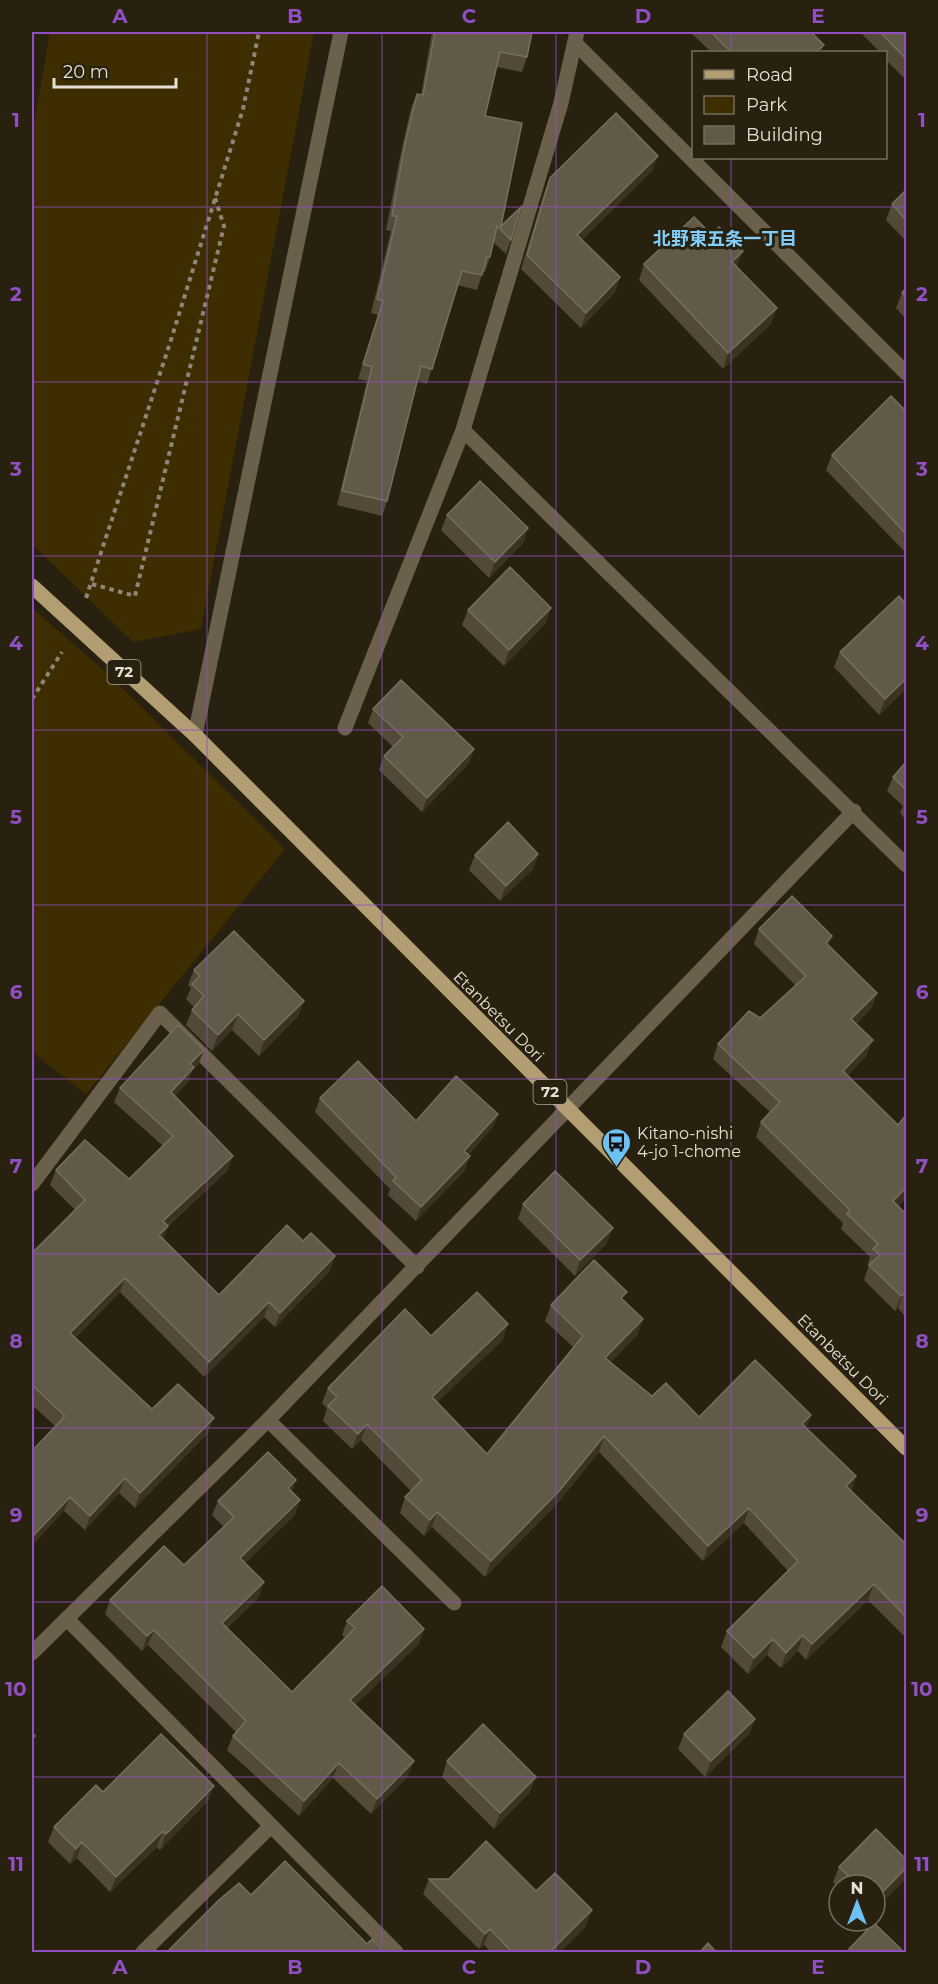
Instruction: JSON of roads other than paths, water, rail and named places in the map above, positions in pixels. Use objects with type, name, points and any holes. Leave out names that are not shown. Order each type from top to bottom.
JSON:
[{"type":"main road","name":"72","points":[[32,586],[53,609],[195,735]]},
{"type":"main road","name":"Etanbetsu Dori","points":[[195,735],[906,1448]]},
{"type":"street","points":[[195,735],[341,32]]},
{"type":"street","points":[[576,37],[692,155]]},
{"type":"street","points":[[345,728],[463,430],[561,103],[576,37]]},
{"type":"street","points":[[696,159],[906,373]]},
{"type":"street","points":[[463,430],[854,811],[906,865]]},
{"type":"street","points":[[32,1653],[268,1420],[854,811]]},
{"type":"street","points":[[32,1184],[160,1014],[417,1267]]},
{"type":"street","points":[[268,1420],[454,1603]]},
{"type":"street","points":[[67,1618],[396,1953]]},
{"type":"street","points":[[143,1953],[271,1826]]},
{"type":"place","name":"Kitano-nishi 4-jo 1-chome","points":[[616,1168]]},
{"type":"district","name":"北野東五条一丁目","points":[[725,239]]}]
